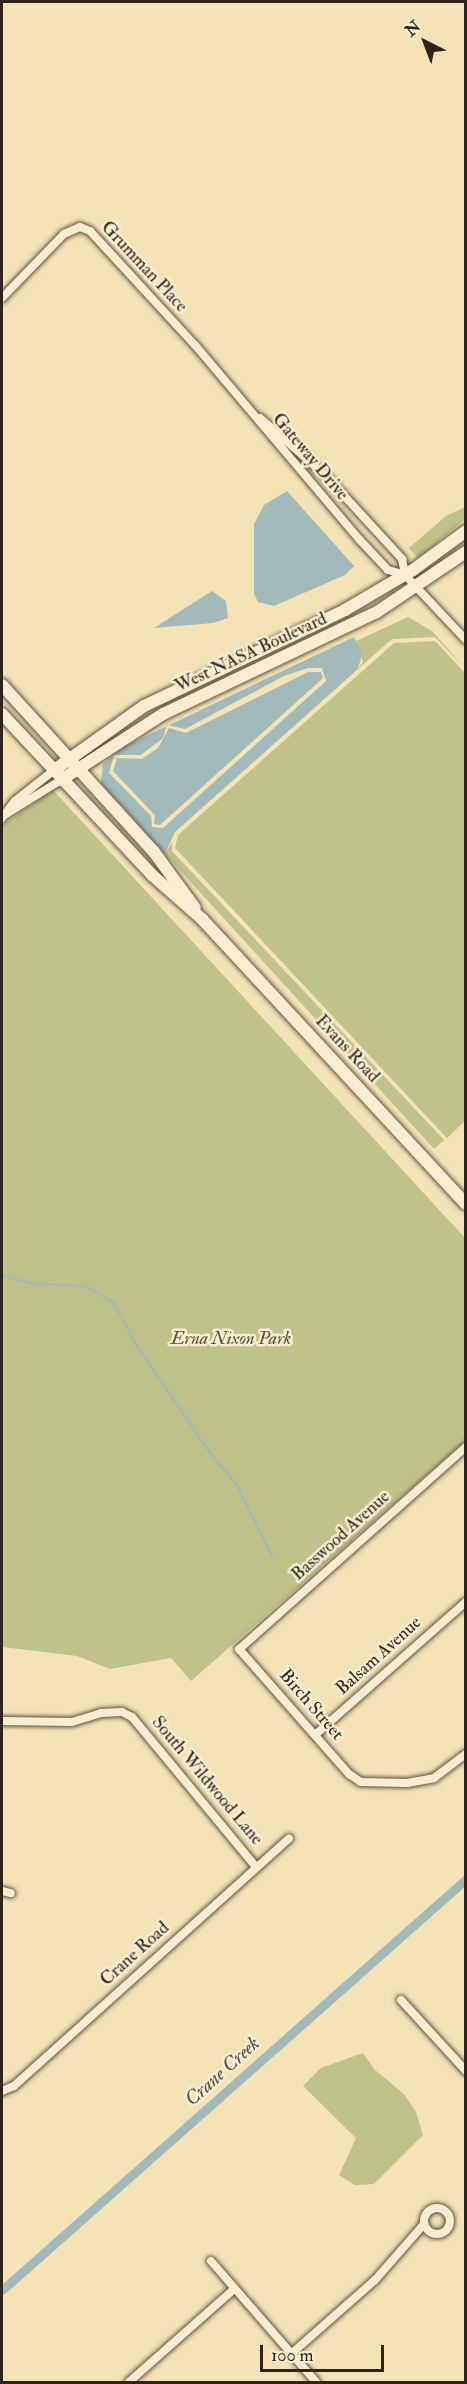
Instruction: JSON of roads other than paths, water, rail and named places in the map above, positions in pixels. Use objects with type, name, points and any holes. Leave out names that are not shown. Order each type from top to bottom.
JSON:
[{"type":"main road","name":"West NASA Boulevard","points":[[57,775],[68,759],[159,698],[325,620],[405,575],[465,531]]},
{"type":"main road","name":"West NASA Boulevard","points":[[57,775],[77,769],[163,714],[341,632],[417,588],[465,552]]},
{"type":"main road","points":[[2,685],[68,759]]},
{"type":"main road","points":[[2,714],[57,775]]},
{"type":"main road","name":"Evans Road","points":[[68,759],[159,859],[202,919],[465,1204]]},
{"type":"main road","name":"Evans Road","points":[[57,775],[162,886],[202,919]]},
{"type":"street","name":"Grumman Place","points":[[2,298],[64,234],[80,228],[90,231],[252,413]]},
{"type":"street","name":"Gateway Drive","points":[[252,413],[388,570],[405,575],[465,640]]},
{"type":"street","name":"Gateway Drive","points":[[252,413],[289,440],[326,476],[402,559],[405,575]]},
{"type":"street","points":[[4,816],[57,775]]},
{"type":"street","name":"Basswood Avenue","points":[[239,1649],[465,1447]]},
{"type":"street","name":"Balsam Avenue","points":[[315,1735],[465,1602]]},
{"type":"street","name":"Birch Street","points":[[239,1649],[315,1735],[361,1782],[407,1783],[434,1778],[465,1754]]},
{"type":"street","name":"South Wildwood Lane","points":[[2,1721],[72,1722],[102,1713],[122,1712],[132,1717],[256,1867]]},
{"type":"street","name":"Crane Road","points":[[2,2091],[14,2086],[289,1838]]},
{"type":"street","points":[[401,2000],[465,2071]]},
{"type":"street","points":[[291,2354],[375,2280],[424,2224]]},
{"type":"street","points":[[211,2261],[316,2382]]},
{"type":"street","points":[[129,2382],[234,2289]]},
{"type":"water","points":[[287,491],[354,566],[345,575],[274,606],[258,602],[254,594],[254,524],[264,505]]},
{"type":"water","points":[[212,591],[226,601],[228,618],[213,623],[154,628]]},
{"type":"water","points":[[354,637],[362,654],[358,669],[175,832],[165,854],[101,783],[103,764],[123,747],[167,726],[163,738],[141,755],[114,755],[109,773],[151,816],[152,827],[163,828],[326,681],[322,668],[308,668],[284,676],[185,729],[169,725]]},
{"type":"water","points":[[308,672],[321,672],[323,678],[160,825],[154,824],[155,815],[113,771],[117,758],[142,759],[158,748],[169,728],[186,733]]},
{"type":"waterway","points":[[2,1276],[36,1284],[85,1286],[114,1303],[135,1343],[210,1453],[237,1485],[273,1558]]},
{"type":"waterway","name":"Crane Creek","points":[[2,2290],[466,1879]]},
{"type":"park label","name":"Erna Nixon Park","points":[[231,1339]]}]
